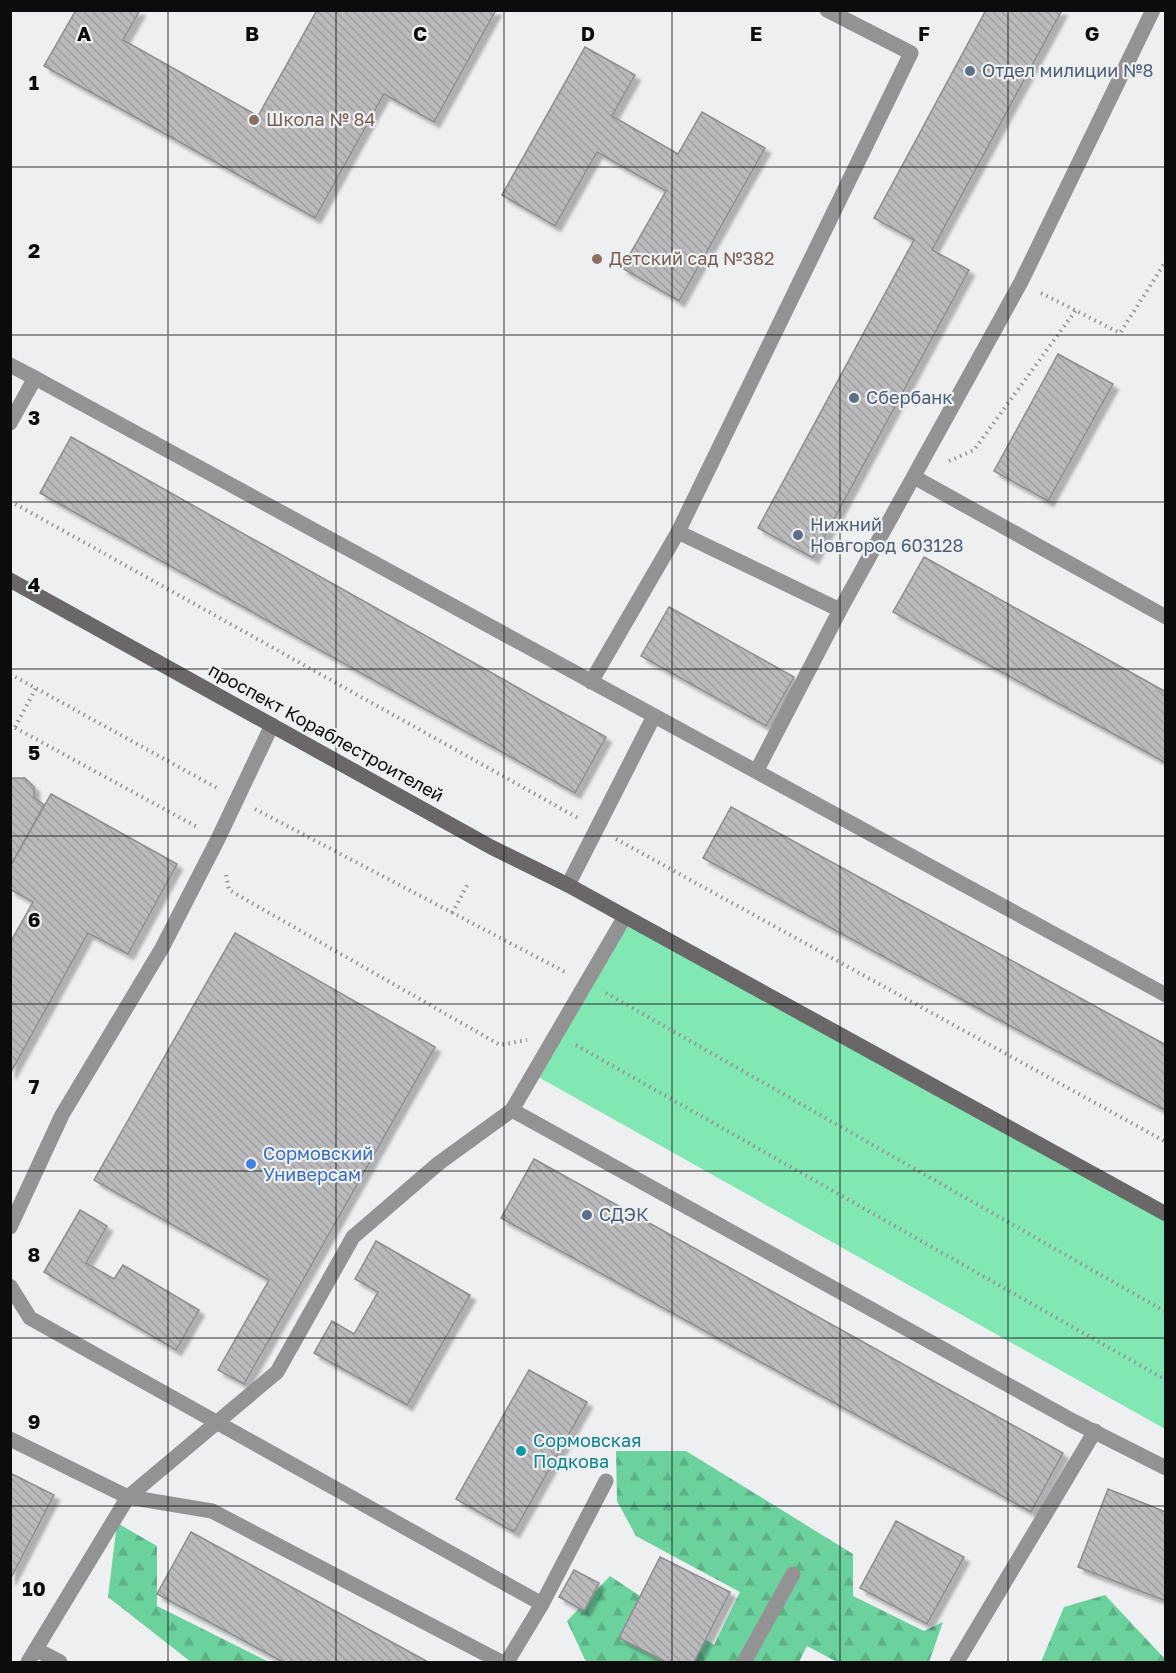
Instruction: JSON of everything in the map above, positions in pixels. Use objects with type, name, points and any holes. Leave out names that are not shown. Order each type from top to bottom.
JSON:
[{"type":"street","name":"проспект Кораблестроителей","points":[[10,580],[491,847],[568,885],[624,918],[1166,1214]]},
{"type":"lane","points":[[591,682],[678,532],[911,53],[827,10]]},
{"type":"lane","points":[[757,770],[840,610],[1021,282],[1153,10]]},
{"type":"lane","points":[[10,365],[757,770],[1166,995]]},
{"type":"lane","points":[[10,423],[34,378]]},
{"type":"lane","points":[[914,477],[1166,617]]},
{"type":"lane","points":[[678,532],[840,610]]},
{"type":"lane","points":[[568,885],[654,716]]},
{"type":"lane","points":[[10,1227],[63,1115],[162,948],[218,839],[272,725]]},
{"type":"lane","points":[[60,1662],[33,1656],[128,1497],[277,1372],[353,1237],[439,1163],[512,1110],[624,918]]},
{"type":"lane","points":[[512,1110],[1166,1468]]},
{"type":"lane","points":[[10,1286],[30,1318],[215,1424],[542,1604]]},
{"type":"lane","points":[[957,1662],[1095,1431]]},
{"type":"lane","points":[[10,1439],[128,1497],[212,1511],[501,1662]]},
{"type":"lane","points":[[507,1662],[542,1604],[606,1481]]},
{"type":"lane","points":[[744,1662],[793,1574]]},
{"type":"path","points":[[1021,282],[1120,333],[1166,261]]},
{"type":"path","points":[[914,477],[974,450],[1076,310]]},
{"type":"path","points":[[10,674],[237,799],[586,983],[1166,1312]]},
{"type":"path","points":[[36,688],[13,726],[218,839],[229,890],[500,1045],[556,1034],[1166,1380]]},
{"type":"path","points":[[452,913],[469,882]]},
{"type":"green space","points":[[624,918],[1165,1214],[1165,1429],[533,1074]]},
{"type":"green space","points":[[616,1451],[686,1451],[853,1554],[853,1596],[924,1631],[943,1622],[929,1662],[837,1662],[807,1646],[799,1662],[586,1662],[567,1621],[610,1576],[714,1645],[740,1592],[636,1536],[617,1501]]},
{"type":"green space","points":[[117,1523],[157,1546],[157,1606],[269,1662],[191,1662],[108,1597]]},
{"type":"green space","points":[[1105,1595],[1165,1659],[1165,1662],[1041,1662],[1064,1607]]},
{"type":"building","points":[[76,10],[140,10],[123,40],[258,116],[317,10],[496,10],[434,122],[384,94],[315,218],[44,66]]},
{"type":"building","points":[[986,10],[1062,10],[932,250],[969,270],[813,558],[758,528],[914,240],[874,218]]},
{"type":"building","points":[[585,47],[635,75],[612,116],[678,154],[702,112],[765,148],[679,301],[622,268],[666,191],[597,152],[555,226],[502,195]]},
{"type":"building","points":[[1058,354],[1113,384],[1048,501],[994,471]]},
{"type":"building","points":[[71,437],[606,737],[575,793],[40,493]]},
{"type":"building","points":[[924,557],[1166,692],[1166,763],[893,612]]},
{"type":"building","points":[[669,607],[794,677],[766,726],[641,656]]},
{"type":"building","points":[[10,778],[25,778],[34,787],[34,797],[44,805],[10,867]]},
{"type":"building","points":[[51,794],[177,864],[128,954],[88,933],[10,1074],[10,943],[33,902],[10,889],[10,867]]},
{"type":"building","points":[[731,807],[1166,1045],[1166,1111],[703,858]]},
{"type":"building","points":[[235,933],[435,1047],[244,1384],[218,1370],[269,1280],[94,1180]]},
{"type":"building","points":[[534,1159],[1063,1453],[1031,1512],[501,1218]]},
{"type":"building","points":[[80,1210],[107,1226],[86,1263],[114,1279],[123,1265],[199,1310],[176,1350],[44,1272]]},
{"type":"building","points":[[376,1241],[470,1295],[407,1405],[314,1353],[332,1321],[354,1334],[378,1292],[355,1279]]},
{"type":"building","name":"Сормовская Подкова","points":[[529,1370],[587,1402],[514,1532],[456,1499]]},
{"type":"building","points":[[10,1473],[54,1495],[10,1580]]},
{"type":"building","points":[[1108,1489],[1166,1512],[1166,1601],[1078,1567]]},
{"type":"building","points":[[896,1521],[964,1557],[927,1624],[860,1588]]},
{"type":"building","points":[[191,1532],[428,1662],[283,1662],[157,1594]]},
{"type":"building","points":[[660,1557],[730,1592],[694,1662],[666,1662],[619,1638]]},
{"type":"building","points":[[574,1570],[599,1583],[584,1611],[559,1597]]},
{"type":"place","name":"Отдел милиции №8","points":[[970,71]]},
{"type":"place","name":"Школа № 84","points":[[254,120]]},
{"type":"place","name":"Детский сад №382","points":[[597,259]]},
{"type":"place","name":"Сбербанк","points":[[854,398]]},
{"type":"place","name":"Нижний Новгород 603128","points":[[798,535]]},
{"type":"place","name":"Сормовский Универсам","points":[[251,1164]]},
{"type":"place","name":"СДЭК","points":[[587,1215]]},
{"type":"place","name":"Сормовская Подкова","points":[[521,1451]]}]
